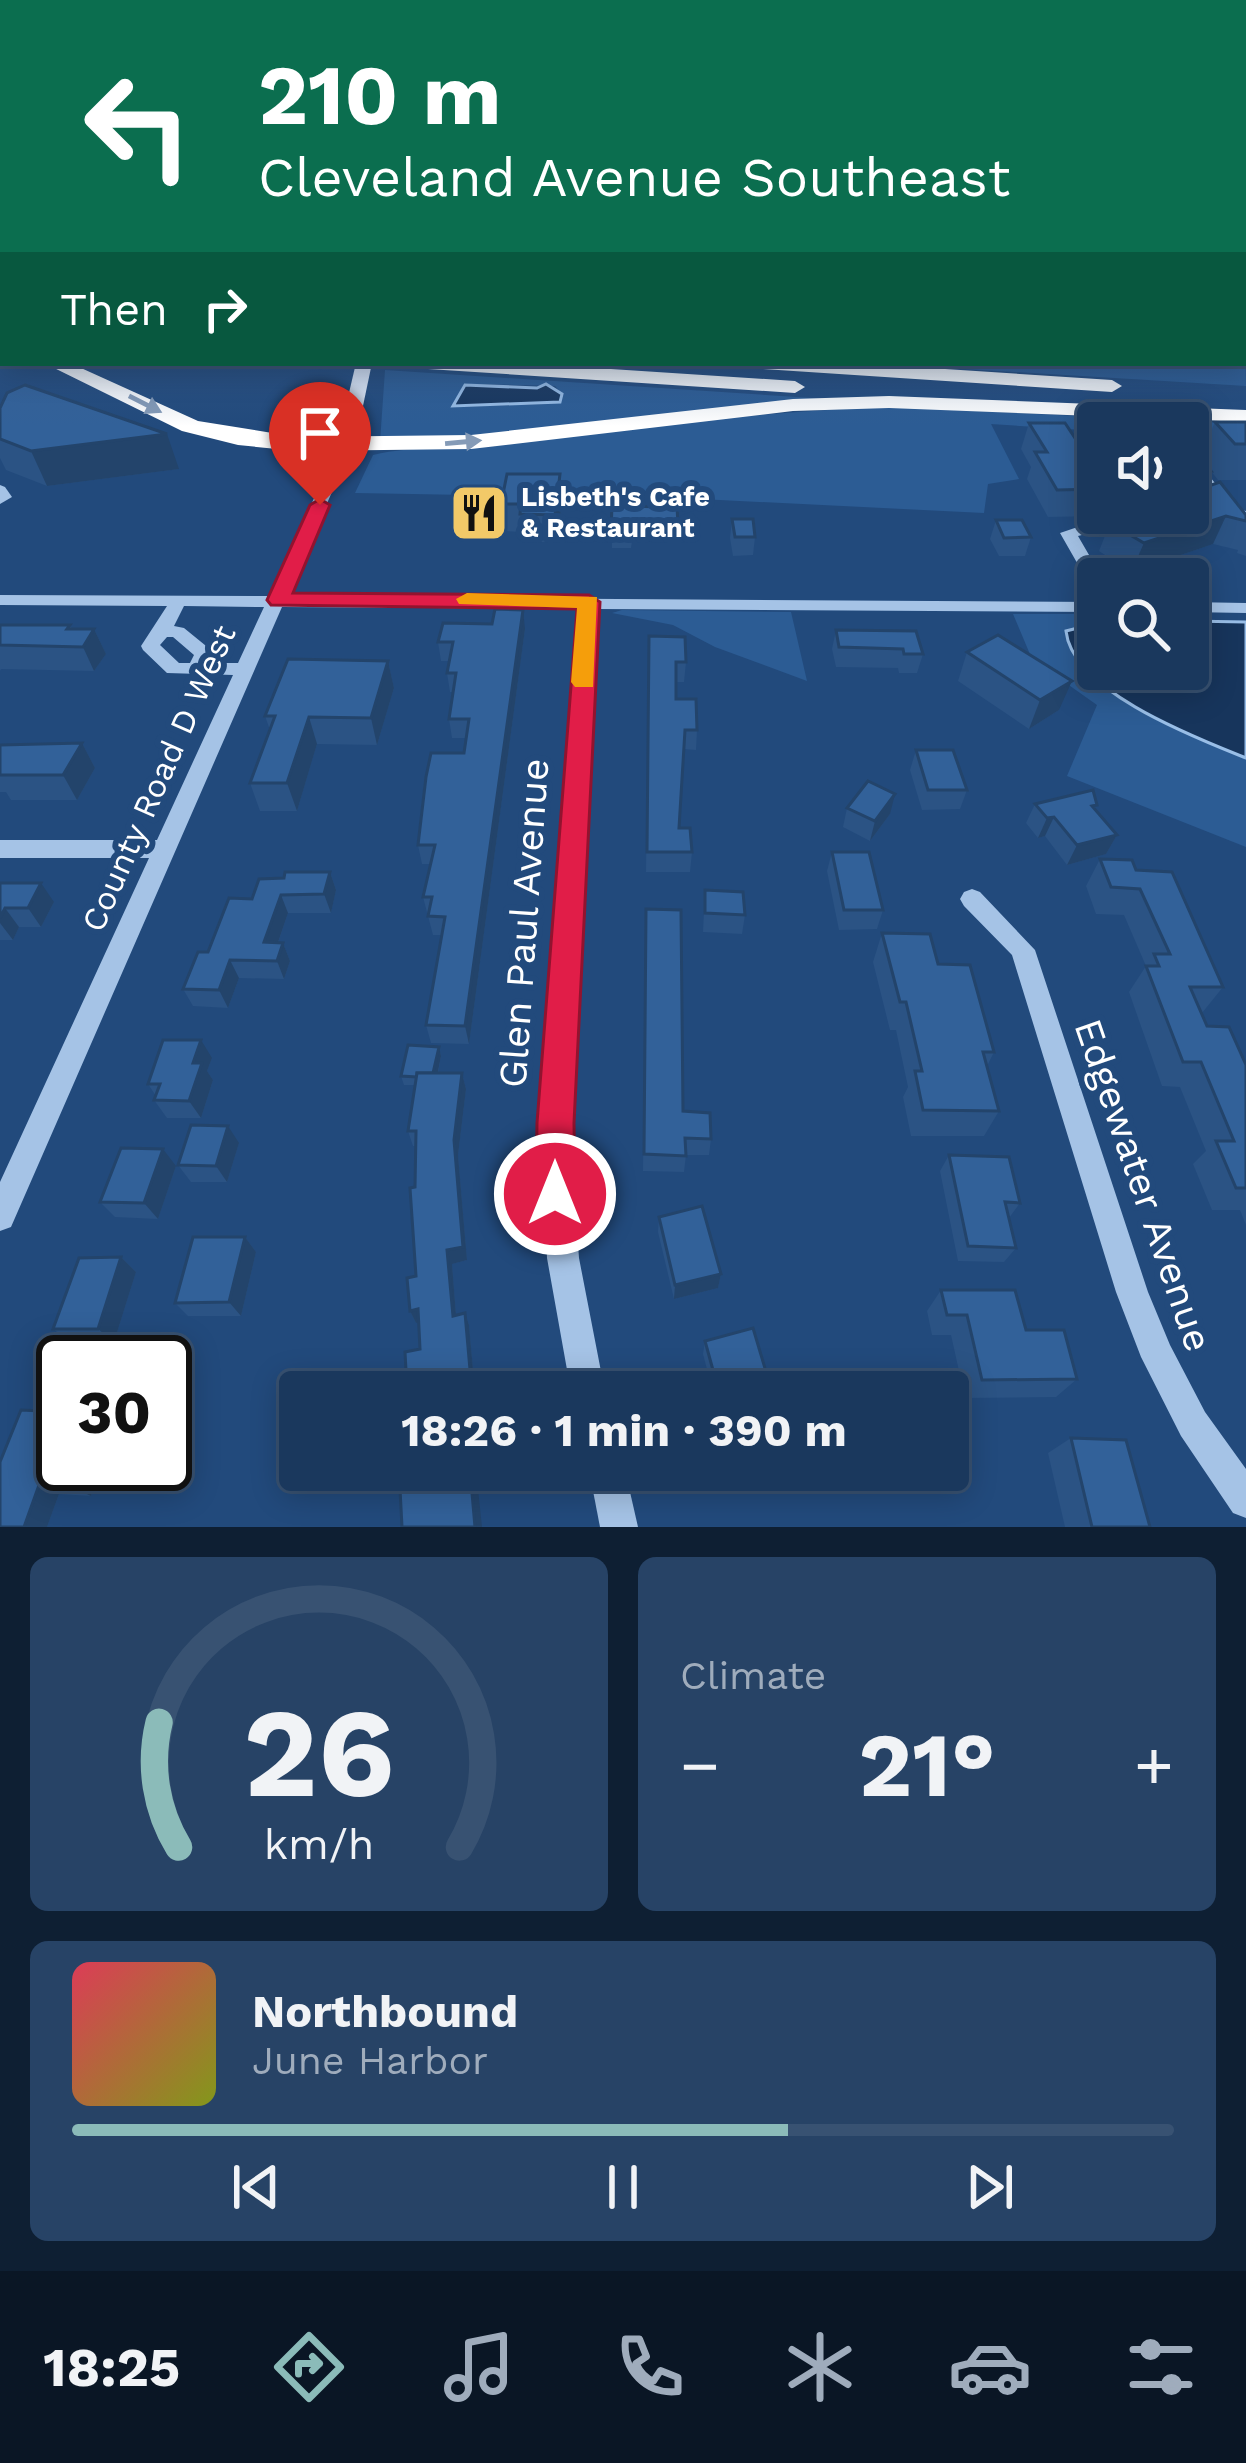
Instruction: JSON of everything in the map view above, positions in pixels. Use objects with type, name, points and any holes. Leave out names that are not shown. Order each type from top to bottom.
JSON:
[{"type":"highway","points":[[61,366],[212,433],[268,442],[471,442],[808,404],[1077,407]]},
{"type":"highway","points":[[473,366],[1077,406]]},
{"type":"highway","points":[[804,366],[1246,394]]},
{"type":"highway","points":[[1209,414],[1246,416]]},
{"type":"main road","name":"County Road D West","points":[[346,444],[363,372]]},
{"type":"street","name":"County Road D West","points":[[3,1203],[346,444]]},
{"type":"street","points":[[1209,484],[1232,512],[1246,516]]},
{"type":"street","points":[[0,490],[0,499]]},
{"type":"street","points":[[1077,531],[1069,533],[1083,558]]},
{"type":"street","points":[[0,600],[1077,607]]},
{"type":"street","points":[[179,600],[149,646],[174,669],[248,669]]},
{"type":"street","name":"Glen Paul Avenue","points":[[584,1371],[563,1273],[555,1194],[555,1123],[589,602]]},
{"type":"street","points":[[1209,608],[1246,608]]},
{"type":"street","points":[[0,849],[165,849]]},
{"type":"street","name":"Edgewater Avenue","points":[[972,898],[1023,950],[1132,1292],[1158,1358],[1193,1424],[1246,1500]]},
{"type":"street","points":[[611,1491],[619,1527]]},
{"type":"shaded area","points":[[917,366],[1246,366],[1246,386]]},
{"type":"shaded area","points":[[385,370],[843,400],[460,439],[380,442]],"holes":[[[465,385],[555,386],[562,394],[559,402],[455,407]]]},
{"type":"shaded area","points":[[546,384],[562,394],[560,402],[453,406],[465,385],[537,388]]},
{"type":"shaded area","points":[[843,409],[1077,416],[1077,430],[991,424],[1019,479],[988,484],[984,513],[700,499],[355,493],[373,455],[389,452]]},
{"type":"shaded area","points":[[1209,422],[1246,424],[1246,441],[1209,438]]},
{"type":"shaded area","points":[[791,612],[807,681],[715,647],[673,625],[612,613]]},
{"type":"shaded area","points":[[1013,614],[1077,614],[1077,628],[1067,631],[1077,655],[1077,690],[1113,690],[1140,708],[1246,758],[1246,847],[1067,776],[1097,705],[1032,659]]},
{"type":"shaded area","points":[[1209,621],[1246,622],[1246,758],[1169,725],[1112,692],[1209,690]]},
{"type":"shaded area","points":[[1077,628],[1077,658],[1073,653],[1066,631]]},
{"type":"building","points":[[25,385],[167,434],[31,451],[0,439],[0,408],[7,393]]},
{"type":"building","points":[[1215,422],[1246,422],[1246,444],[1235,444]]},
{"type":"building","points":[[1029,423],[1065,423],[1077,441],[1077,490],[1057,490],[1035,452],[1047,452]]},
{"type":"building","points":[[507,474],[560,474],[555,515],[520,514],[521,504],[501,504]]},
{"type":"building","points":[[1220,482],[1246,521],[1226,516],[1209,522],[1209,486]]},
{"type":"building","points":[[612,506],[677,507],[678,524],[632,524],[631,531],[611,531]]},
{"type":"building","points":[[732,519],[753,519],[755,537],[735,537]]},
{"type":"building","points":[[996,520],[1022,520],[1031,537],[1004,538]]},
{"type":"building","points":[[1129,534],[1171,534],[1144,543]]},
{"type":"building","points":[[495,609],[523,610],[465,1026],[426,1025],[445,917],[428,916],[432,897],[423,897],[435,845],[418,845],[426,777],[431,753],[464,753],[469,719],[449,719],[456,673],[447,673],[453,642],[438,642],[443,623],[492,624]]},
{"type":"building","points":[[0,625],[94,629],[83,647],[0,645]]},
{"type":"building","points":[[836,630],[916,631],[923,654],[839,647]]},
{"type":"building","points":[[998,635],[1072,681],[1040,700],[967,652]]},
{"type":"building","points":[[649,636],[685,637],[686,662],[676,662],[676,699],[696,699],[697,730],[685,730],[679,828],[690,828],[692,852],[647,852]]},
{"type":"building","points":[[288,659],[388,661],[371,718],[309,717],[287,783],[250,783],[275,716],[265,716]]},
{"type":"building","points":[[82,743],[63,775],[0,775],[0,745]]},
{"type":"building","points":[[916,750],[953,750],[967,790],[928,790]]},
{"type":"building","points":[[868,781],[895,794],[875,821],[847,808]]},
{"type":"building","points":[[1093,790],[1097,805],[1092,806],[1117,835],[1077,845],[1054,817],[1047,818],[1035,804]]},
{"type":"building","points":[[832,852],[869,852],[883,910],[844,910]]},
{"type":"building","points":[[1100,859],[1132,860],[1136,870],[1172,872],[1223,987],[1190,987],[1207,1026],[1229,1027],[1246,1065],[1246,1188],[1236,1188],[1216,1141],[1234,1141],[1201,1062],[1183,1062],[1146,966],[1159,966],[1154,954],[1170,954],[1140,889],[1111,887]]},
{"type":"building","points":[[285,872],[330,872],[324,894],[281,895],[264,942],[283,943],[277,961],[230,960],[219,990],[183,989],[198,952],[208,952],[229,898],[252,899],[259,879],[284,878]]},
{"type":"building","points":[[0,883],[41,883],[28,908],[5,908],[0,918]]},
{"type":"building","points":[[705,890],[743,892],[745,915],[705,913]]},
{"type":"building","points":[[646,909],[681,910],[683,1111],[710,1113],[711,1139],[685,1138],[686,1156],[644,1154]]},
{"type":"building","points":[[882,933],[930,934],[938,964],[970,965],[994,1052],[983,1052],[999,1111],[923,1110],[915,1071],[922,1071],[906,1002],[900,1002]]},
{"type":"building","points":[[163,1040],[201,1040],[193,1063],[202,1063],[189,1101],[154,1100],[160,1084],[148,1084]]},
{"type":"building","points":[[408,1045],[439,1047],[433,1073],[401,1076]]},
{"type":"building","points":[[417,1073],[462,1073],[454,1140],[463,1247],[447,1250],[453,1316],[465,1313],[470,1371],[406,1371],[405,1352],[420,1349],[418,1309],[410,1311],[407,1278],[416,1276],[410,1188],[415,1187],[416,1131],[408,1131]]},
{"type":"building","points":[[191,1125],[228,1126],[216,1166],[178,1165]]},
{"type":"building","points":[[121,1148],[163,1149],[144,1203],[100,1202]]},
{"type":"building","points":[[949,1155],[1009,1157],[1020,1203],[1005,1202],[1016,1248],[968,1246]]},
{"type":"building","points":[[702,1206],[721,1274],[675,1285],[659,1217]]},
{"type":"building","points":[[193,1237],[245,1237],[229,1302],[175,1303]]},
{"type":"building","points":[[121,1257],[98,1329],[53,1329],[79,1258]]},
{"type":"building","points":[[941,1290],[1015,1290],[1026,1330],[1064,1330],[1077,1379],[982,1380],[967,1315],[947,1315]]},
{"type":"building","points":[[753,1328],[766,1371],[713,1371],[705,1341]]},
{"type":"building","points":[[21,1410],[36,1411],[37,1491],[24,1527],[0,1527],[0,1462]]},
{"type":"building","points":[[1071,1438],[1126,1440],[1150,1527],[1092,1527]]},
{"type":"building","points":[[400,1491],[472,1491],[475,1527],[402,1527]]},
{"type":"slow traffic","points":[[467,599],[589,602],[584,682]]},
{"type":"place","name":"Lisbeth's Cafe & Restaurant","points":[[479,513]]},
{"type":"route","points":[[320,505],[279,600],[589,602],[555,1123],[555,1194]]}]
